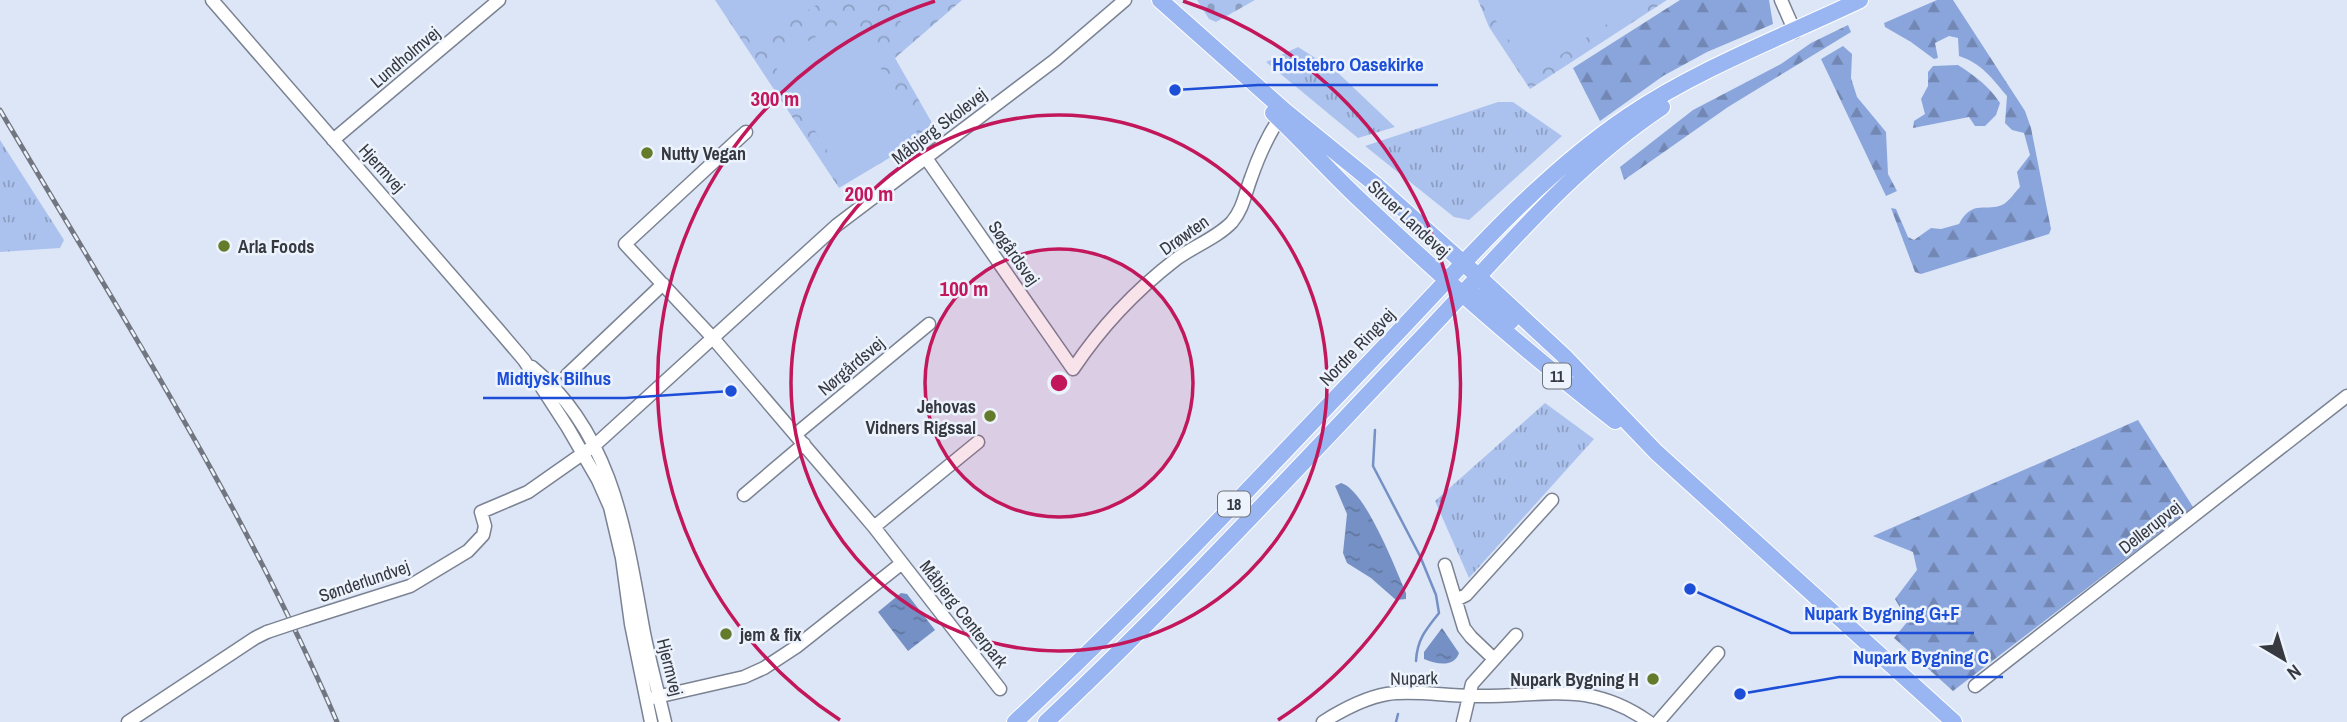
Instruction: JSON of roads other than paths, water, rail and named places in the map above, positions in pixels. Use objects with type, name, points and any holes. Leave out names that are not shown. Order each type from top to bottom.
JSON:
[{"type":"main road","name":"Struer Landevej","points":[[1149,0],[1282,115],[1376,185],[1450,252],[1461,283],[1551,371],[1656,452]]},
{"type":"main road","name":"Struer Landevej","points":[[1160,0],[1282,115],[1332,172],[1461,283],[1584,377],[1656,452],[1954,722]]},
{"type":"main road","name":"Nordre Ringvej","points":[[1046,722],[1348,415],[1461,283],[1503,223],[1587,147],[1629,116],[1718,65],[1860,0]]},
{"type":"main road","name":"Nordre Ringvej","points":[[1015,722],[1208,531],[1430,299],[1461,283],[1491,262],[1556,193],[1635,125],[1763,46]]},
{"type":"street","name":"Hjermvej","points":[[212,0],[524,360],[547,380],[588,432],[621,514],[665,722]]},
{"type":"street","name":"Lundholmvej","points":[[333,140],[499,0]]},
{"type":"street","name":"Måbjerg Skolevej","points":[[584,454],[837,225],[1055,60],[1125,0]]},
{"type":"street","points":[[1781,0],[1795,32]]},
{"type":"street","name":"Drøwten","points":[[1073,369],[1110,318],[1175,260],[1229,225],[1237,216],[1267,138],[1282,115]]},
{"type":"street","points":[[746,132],[625,244],[712,337],[902,563]]},
{"type":"street","name":"Søgårdsvej","points":[[926,158],[1073,369]]},
{"type":"street","points":[[566,375],[663,284]]},
{"type":"street","name":"Nørgårdsvej","points":[[796,434],[929,324]]},
{"type":"street","name":"Hjermvej","points":[[524,360],[584,454],[610,507],[622,558],[631,624],[651,722]]},
{"type":"street","name":"Dellerupvej","points":[[1975,686],[2347,396]]},
{"type":"street","points":[[874,527],[978,442]]},
{"type":"street","points":[[744,495],[804,444]]},
{"type":"street","name":"Sønderlundvej","points":[[128,722],[267,632],[410,586],[478,544],[485,526],[481,512],[528,492],[584,454]]},
{"type":"street","points":[[1456,600],[1466,594],[1552,500]]},
{"type":"street","name":"Måbjerg Centerpark","points":[[645,700],[744,677],[764,668],[796,648],[902,563],[1000,689]]},
{"type":"street","points":[[1445,565],[1459,615],[1467,632],[1494,659]]},
{"type":"street","points":[[1463,722],[1472,684],[1516,635]]},
{"type":"street","points":[[1658,722],[1718,653]]},
{"type":"street","name":"Nupark","points":[[1323,722],[1367,700],[1389,694],[1511,697],[1562,692],[1585,694],[1612,701],[1632,710],[1648,722]]},
{"type":"water","points":[[1341,483],[1360,499],[1369,514],[1395,567],[1406,599],[1396,600],[1371,578],[1347,563],[1343,553],[1347,514],[1335,486]]},
{"type":"water","points":[[901,593],[907,594],[935,630],[908,651],[878,612]]},
{"type":"water","points":[[1442,628],[1459,653],[1453,661],[1444,664],[1424,659],[1424,652]]},
{"type":"waterway","points":[[1375,430],[1373,466],[1420,556],[1436,595],[1439,613],[1423,635],[1416,661]]},
{"type":"waterway","points":[[1396,722],[1398,714]]},
{"type":"railway","points":[[0,110],[221,487],[301,642],[337,722]]},
{"type":"place","name":"Holstebro Oasekirke","points":[[1175,90]]},
{"type":"place","name":"Nutty Vegan","points":[[647,153]]},
{"type":"place","name":"Arla Foods","points":[[224,246]]},
{"type":"place","name":"Midtjysk Bilhus","points":[[731,391]]},
{"type":"place","name":"Jehovas Vidners Rigssal","points":[[990,416]]},
{"type":"place","name":"Nupark Bygning G+F","points":[[1690,589]]},
{"type":"place","name":"jem & fix","points":[[726,634]]},
{"type":"place","name":"Nupark Bygning H","points":[[1653,679]]},
{"type":"place","name":"Nupark Bygning C","points":[[1740,694]]}]
